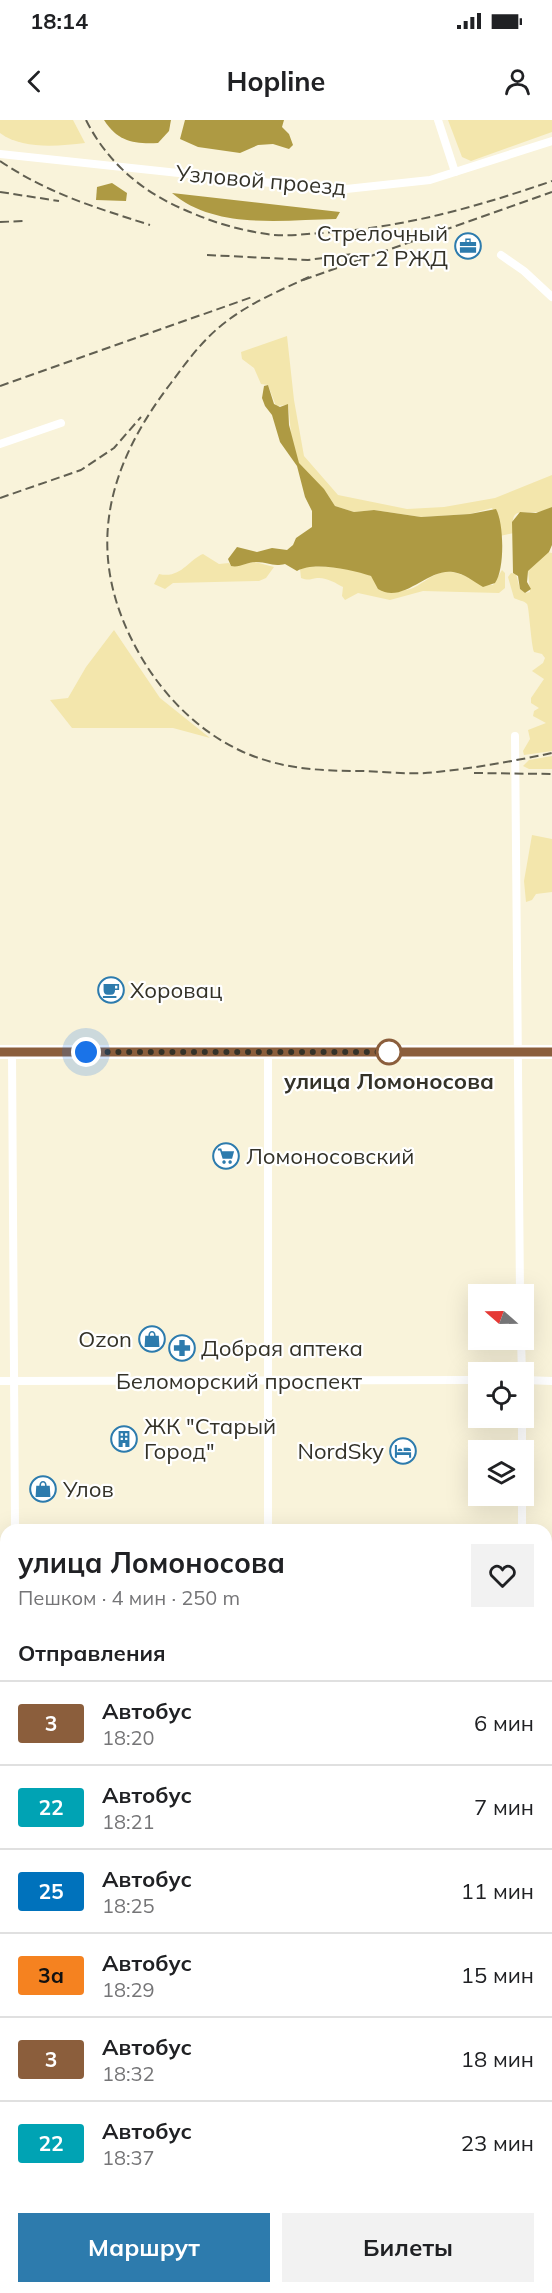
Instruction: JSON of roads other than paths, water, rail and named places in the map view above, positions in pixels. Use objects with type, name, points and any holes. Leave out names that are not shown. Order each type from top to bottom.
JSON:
[{"type":"main road","points":[[6,1052],[552,1052]]},
{"type":"street","points":[[438,120],[455,172]]},
{"type":"street","name":"Узловой проезд","points":[[0,154],[337,190],[430,180],[552,141]]},
{"type":"street","points":[[501,255],[524,271],[552,297]]},
{"type":"street","points":[[0,444],[61,423]]},
{"type":"street","points":[[515,736],[520,1284]]},
{"type":"street","points":[[6,1052],[15,1524]]},
{"type":"street","points":[[268,1052],[268,1524]]},
{"type":"street","name":"Беломорский проспект","points":[[0,1381],[468,1380]]},
{"type":"street","points":[[534,1380],[552,1381]]},
{"type":"street","points":[[522,1506],[522,1524]]},
{"type":"railway","points":[[86,120],[115,162],[140,185],[154,194],[169,203],[215,222],[267,234],[294,235],[352,230],[410,221],[467,208],[552,181]]},
{"type":"railway","points":[[0,161],[54,191],[150,225]]},
{"type":"railway","points":[[0,192],[59,201]]},
{"type":"railway","points":[[303,280],[552,192]]},
{"type":"railway","points":[[0,222],[24,221]]},
{"type":"railway","points":[[207,255],[308,260],[353,254]]},
{"type":"railway","points":[[309,277],[246,308],[211,335],[190,358],[148,415],[130,448],[117,481],[109,514],[107,548],[112,583],[122,618],[140,655],[159,684],[195,722],[239,750],[284,765],[330,770],[428,773],[552,753]]},
{"type":"railway","points":[[0,386],[252,297]]},
{"type":"railway","points":[[0,498],[81,470],[114,448],[141,417]]},
{"type":"railway","points":[[474,773],[552,774]]},
{"type":"place","name":"Стрелочный пост 2 РЖД","points":[[468,246]]},
{"type":"place","name":"Хоровац","points":[[111,990]]},
{"type":"place","name":"улица Ломоносова","points":[[389,1052]]},
{"type":"place","name":"Ломоносовский","points":[[226,1156]]},
{"type":"place","name":"Ozon","points":[[152,1339]]},
{"type":"place","name":"Добрая аптека","points":[[182,1348]]},
{"type":"place","name":"ЖК \"Старый Город\"","points":[[124,1439]]},
{"type":"place","name":"NordSky","points":[[403,1451]]},
{"type":"place","name":"Улов","points":[[43,1489]]}]
